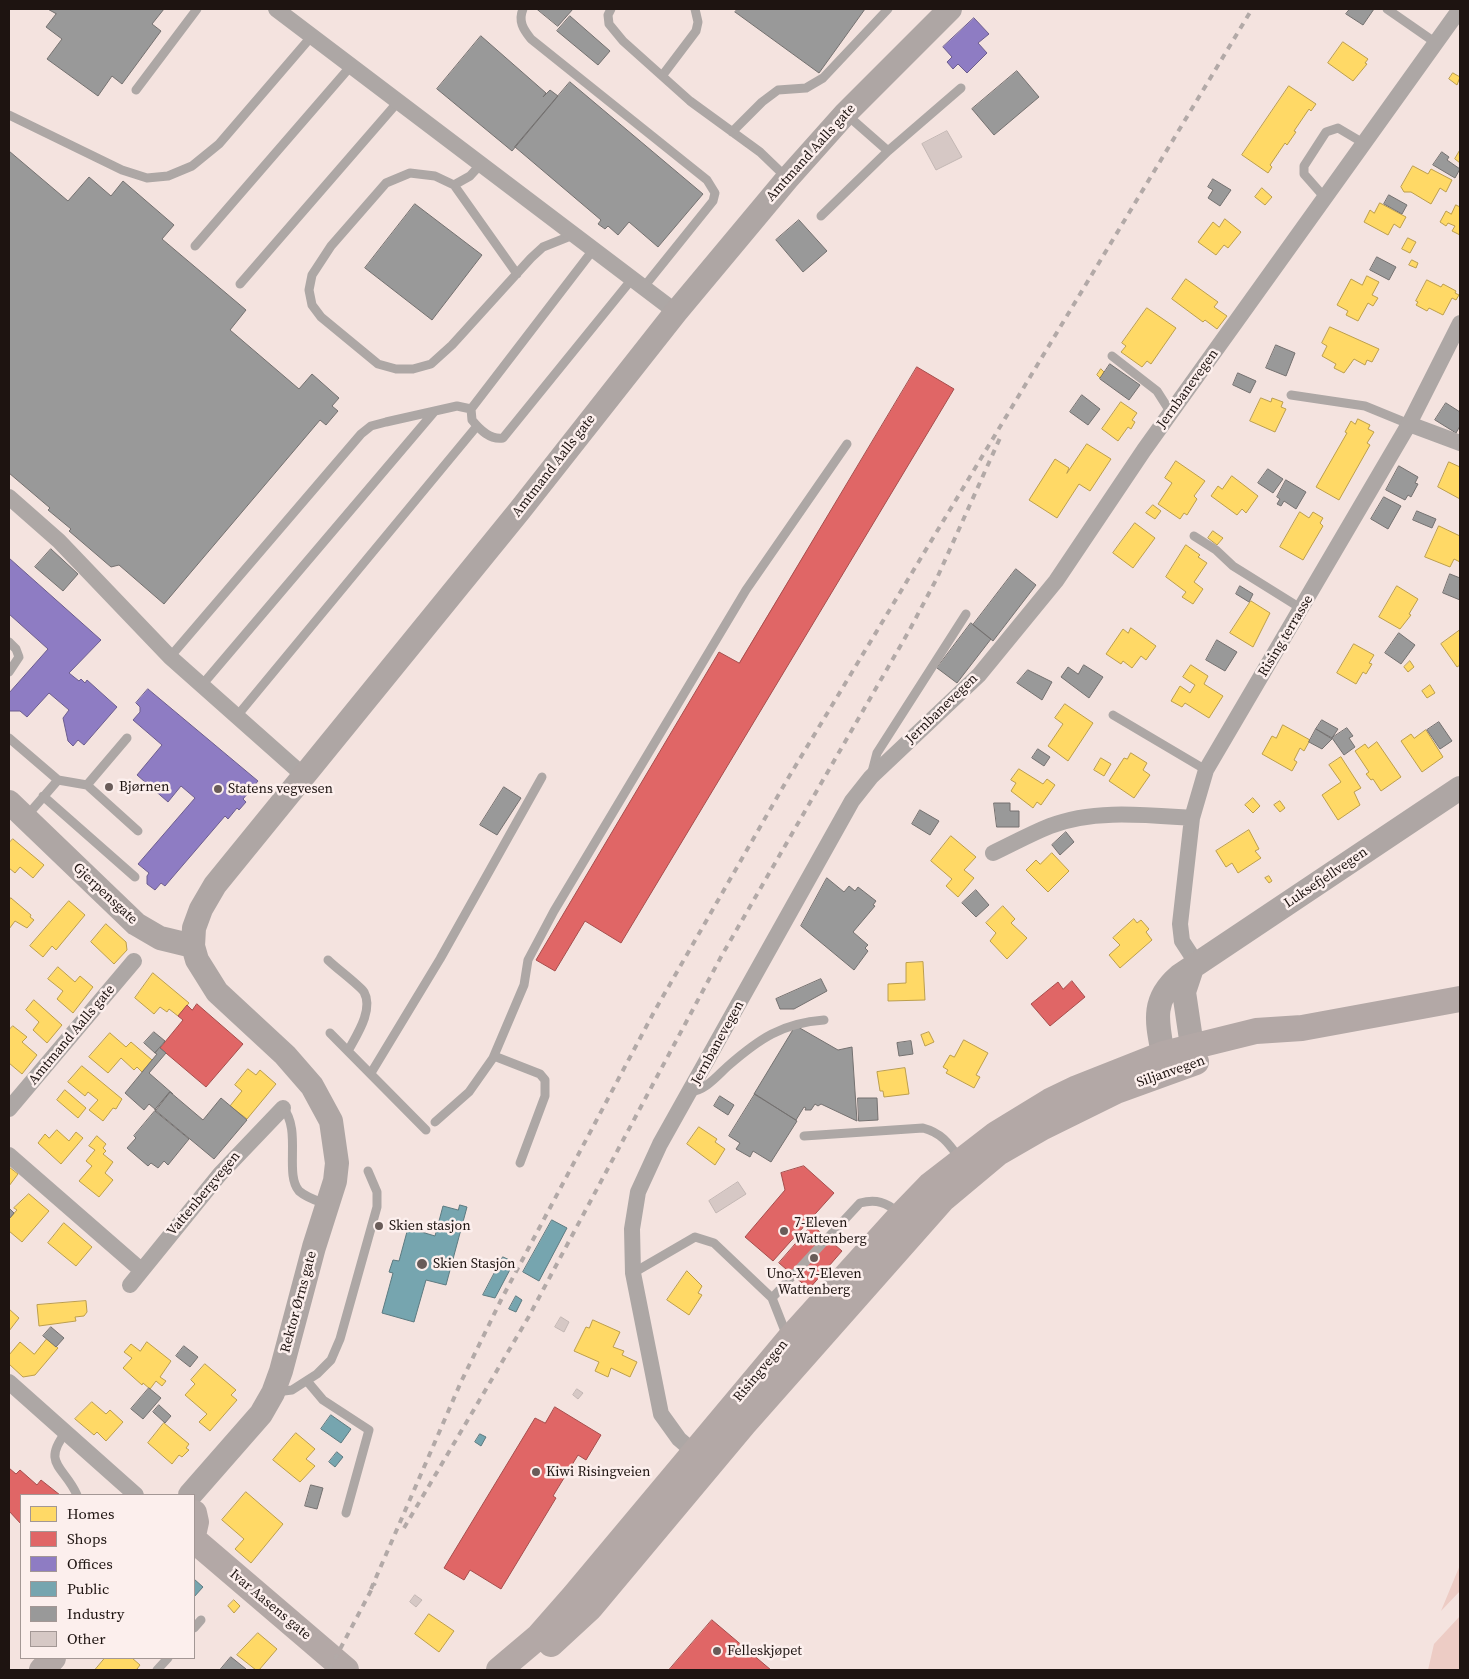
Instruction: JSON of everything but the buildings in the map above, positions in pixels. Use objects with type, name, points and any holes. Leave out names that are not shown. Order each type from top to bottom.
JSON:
[{"type":"main road","name":"Amtmand Aalls gate","points":[[193,946],[194,928],[201,909],[215,884],[514,517],[676,312],[787,178],[845,114],[950,9]]},
{"type":"main road","name":"Luksefjellvegen","points":[[1194,966],[1460,788]]},
{"type":"main road","name":"Gjerpensgate","points":[[13,807],[136,924],[160,938],[193,946]]},
{"type":"main road","name":"Rektor Ørns gate","points":[[191,1494],[261,1414],[273,1393],[282,1371],[314,1247],[328,1205],[337,1163],[331,1121],[312,1086],[285,1055],[217,992],[204,972],[193,946]]},
{"type":"main road","points":[[1179,1056],[1184,992],[1194,966]]},
{"type":"main road","name":"Siljanvegen","points":[[1050,1101],[1100,1078],[1179,1056],[1261,1043],[1302,1028],[1460,999]]},
{"type":"main road","name":"Siljanvegen","points":[[1043,1127],[1116,1091],[1179,1056]]},
{"type":"main road","name":"Risingvegen","points":[[499,1670],[519,1655],[543,1631],[702,1458],[908,1222],[943,1199],[966,1168],[996,1134],[1050,1101]]},
{"type":"main road","name":"Risingvegen","points":[[966,1168],[998,1153],[1043,1127]]},
{"type":"main road","name":"Risingvegen","points":[[516,1670],[550,1645],[590,1608],[702,1458]]},
{"type":"main road","name":"Ivar Aasens gate","points":[[195,1541],[346,1670]]},
{"type":"main road","points":[[42,1670],[52,1659]]},
{"type":"street","points":[[276,9],[350,67],[676,312]]},
{"type":"street","name":"Jernbanevegen","points":[[702,1458],[679,1440],[661,1414],[633,1273],[632,1229],[638,1192],[660,1144],[852,801],[871,777],[979,674],[1013,636],[1056,581],[1171,413],[1326,199],[1460,9]]},
{"type":"street","name":"Rising terrasse","points":[[1194,966],[1182,941],[1180,924],[1192,818],[1206,770],[1409,424],[1460,323]]},
{"type":"street","points":[[1409,424],[1460,443]]},
{"type":"street","points":[[9,497],[59,541],[170,657],[303,775]]},
{"type":"street","points":[[994,853],[1050,826],[1084,818],[1140,814],[1192,818]]},
{"type":"street","name":"Amtmand Aalls gate","points":[[9,1109],[134,961]]},
{"type":"street","name":"Vattenbergvegen","points":[[130,1285],[220,1174],[283,1108]]},
{"type":"street","points":[[9,1156],[141,1270]]},
{"type":"street","points":[[9,1382],[135,1494]]},
{"type":"lane","points":[[136,90],[197,9]]},
{"type":"lane","points":[[523,9],[520,21],[523,30],[531,39],[707,180],[713,188],[713,201],[637,284],[503,438],[496,439],[477,426],[472,420],[471,409],[593,250]]},
{"type":"lane","points":[[611,9],[608,15],[609,24],[623,41],[690,101],[760,152],[787,178]]},
{"type":"lane","points":[[662,76],[696,31],[698,22],[695,9]]},
{"type":"lane","points":[[732,132],[762,102],[778,90],[806,88],[823,78],[888,9]]},
{"type":"lane","points":[[1387,9],[1436,43]]},
{"type":"lane","points":[[9,115],[122,170],[147,178],[168,176],[192,166],[219,144],[311,37]]},
{"type":"lane","points":[[195,246],[350,67]]},
{"type":"lane","points":[[821,216],[888,151],[961,88]]},
{"type":"lane","points":[[240,284],[397,102]]},
{"type":"lane","points":[[845,114],[888,151]]},
{"type":"lane","points":[[1326,199],[1304,174],[1304,166],[1326,132],[1338,128],[1365,144]]},
{"type":"lane","points":[[454,185],[470,176],[480,165]]},
{"type":"lane","points":[[517,274],[454,185],[435,176],[410,174],[386,183],[331,246],[312,275],[309,290],[312,305],[321,317],[378,364],[396,369],[414,369],[431,364],[452,345],[543,247],[573,235]]},
{"type":"lane","points":[[1112,356],[1157,391],[1171,413]]},
{"type":"lane","points":[[1291,395],[1365,406],[1409,424]]},
{"type":"lane","points":[[170,657],[360,434],[371,426],[456,406],[471,409]]},
{"type":"lane","points":[[202,685],[434,412]]},
{"type":"lane","points":[[237,716],[477,426]]},
{"type":"lane","points":[[435,1122],[470,1092],[494,1056],[524,985],[528,960],[554,911],[746,590],[847,444]]},
{"type":"lane","points":[[1194,536],[1216,550],[1233,566],[1302,609]]},
{"type":"lane","points":[[871,777],[877,753],[966,614]]},
{"type":"lane","points":[[9,642],[16,648],[19,657],[9,672]]},
{"type":"lane","points":[[1113,716],[1206,770]]},
{"type":"lane","points":[[9,738],[58,780],[87,785],[138,831]]},
{"type":"lane","points":[[87,785],[127,738]]},
{"type":"lane","points":[[371,1073],[440,959],[542,777]]},
{"type":"lane","name":"Gjerpensgate","points":[[13,807],[43,796],[58,780]]},
{"type":"lane","points":[[43,796],[135,877]]},
{"type":"lane","points":[[328,960],[364,992],[366,1003],[362,1025],[348,1051]]},
{"type":"lane","points":[[690,1092],[698,1091],[706,1086],[768,1035],[791,1025],[824,1020]]},
{"type":"lane","points":[[330,1033],[426,1130]]},
{"type":"lane","points":[[494,1056],[540,1074],[545,1080],[545,1096],[520,1163]]},
{"type":"lane","points":[[283,1108],[292,1122],[294,1179],[297,1189],[311,1199],[328,1205]]},
{"type":"lane","points":[[804,1136],[924,1128],[936,1131],[948,1142],[966,1168]]},
{"type":"lane","points":[[273,1393],[292,1390],[307,1380],[331,1360],[340,1339],[377,1208],[377,1192],[368,1171]]},
{"type":"lane","points":[[772,1298],[860,1203],[874,1200],[890,1205],[908,1222]]},
{"type":"lane","points":[[633,1273],[695,1238],[714,1243],[772,1298],[797,1347]]},
{"type":"lane","points":[[307,1380],[323,1400],[369,1430],[346,1512]]},
{"type":"lane","points":[[66,1432],[58,1442],[53,1454],[55,1462],[71,1483],[76,1494]]},
{"type":"lane","points":[[195,1627],[201,1620]]},
{"type":"lane","points":[[157,1670],[167,1659]]},
{"type":"shaded area","points":[[1460,1565],[1460,1591],[1441,1611]]},
{"type":"shaded area","points":[[1460,1616],[1460,1670],[1428,1670],[1434,1644]]},
{"type":"railway","points":[[371,1589],[461,1382],[501,1300],[654,1012],[787,780],[1252,9]]},
{"type":"railway","points":[[404,1528],[528,1318],[722,955],[909,631],[937,578],[1000,438]]},
{"type":"railway","points":[[329,1670],[375,1583]]},
{"type":"place","name":"Bjørnen","points":[[109,787]]},
{"type":"place","name":"Statens vegvesen","points":[[218,789]]},
{"type":"place","name":"Skien stasjon","points":[[379,1226]]},
{"type":"place","name":"7-Eleven Wattenberg","points":[[784,1231]]},
{"type":"place","name":"Uno-X 7-Eleven Wattenberg","points":[[814,1258]]},
{"type":"place","name":"Skien Stasjon","points":[[422,1264]]},
{"type":"place","name":"Kiwi Risingveien","points":[[536,1472]]},
{"type":"place","name":"Felleskjøpet","points":[[717,1651]]}]
